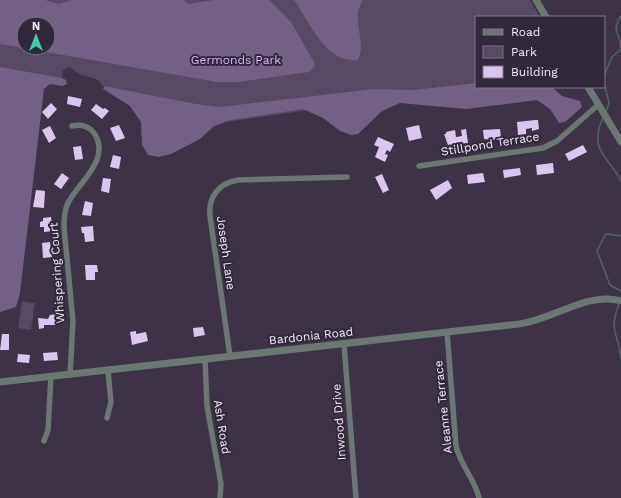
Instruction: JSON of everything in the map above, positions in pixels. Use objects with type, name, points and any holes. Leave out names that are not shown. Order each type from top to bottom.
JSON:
[{"type":"street","points":[[536,0],[545,16]]},
{"type":"street","points":[[589,88],[621,142]]},
{"type":"street","name":"Stillpond Terrace","points":[[419,166],[543,148],[557,141],[598,105]]},
{"type":"street","name":"Whispering Court","points":[[70,374],[73,321],[64,213],[70,199],[94,167],[99,150],[96,138],[92,131],[83,126],[72,126]]},
{"type":"street","name":"Joseph Lane","points":[[230,356],[210,216],[210,204],[214,196],[223,185],[238,180],[346,177]]},
{"type":"street","name":"Bardonia Road","points":[[0,382],[528,323],[591,301],[608,299],[621,301]]},
{"type":"street","name":"Aleanne Terrace","points":[[447,332],[458,457],[472,478],[480,498]]},
{"type":"street","name":"Inwood Drive","points":[[344,344],[356,498]]},
{"type":"street","name":"Ash Road","points":[[204,359],[207,406],[221,484],[220,498]]},
{"type":"street","points":[[107,418],[111,402],[108,371]]},
{"type":"street","points":[[44,441],[48,430],[51,376]]},
{"type":"green space","name":"Germonds Park","points":[[0,0],[530,0],[539,16],[475,16],[475,86],[185,128],[181,101],[105,86],[103,87],[97,79],[80,74],[69,67],[63,70],[62,78],[44,75],[0,126]]},
{"type":"green space","points":[[0,0],[45,0],[59,4],[72,0],[184,0],[188,4],[214,0],[269,0],[291,22],[315,66],[309,72],[238,82],[217,82],[56,54],[56,16],[16,16],[16,47],[0,44]]},
{"type":"green space","points":[[294,0],[363,0],[359,8],[358,15],[361,53],[358,60],[346,60],[336,56],[328,49],[313,30]]},
{"type":"green space","points":[[0,67],[62,78],[66,80],[67,84],[62,86],[50,84],[44,89],[20,293],[16,307],[0,312]]},
{"type":"green space","points":[[475,83],[475,88],[553,88],[562,96],[580,101],[582,107],[565,122],[559,123],[550,109],[537,100],[466,109],[400,103],[382,111],[358,134],[351,135],[340,131],[323,118],[303,109],[231,120],[214,126],[200,139],[171,154],[159,157],[148,155],[142,145],[141,122],[130,106],[103,89],[105,86],[196,104],[219,107],[374,89],[413,90]]},
{"type":"green space","points":[[22,301],[35,303],[31,330],[18,328]]},
{"type":"building","points":[[68,96],[82,99],[80,107],[67,104]]},
{"type":"building","points":[[51,103],[57,109],[48,119],[42,112]]},
{"type":"building","points":[[96,104],[109,111],[102,119],[91,110]]},
{"type":"building","points":[[538,120],[539,129],[532,131],[532,128],[526,129],[526,134],[518,135],[517,122]]},
{"type":"building","points":[[119,125],[125,138],[116,141],[110,128]]},
{"type":"building","points":[[419,125],[422,138],[409,141],[406,128]]},
{"type":"building","points":[[50,126],[56,138],[49,143],[42,130]]},
{"type":"building","points":[[466,129],[468,143],[448,145],[444,134],[446,134],[446,132],[455,130],[456,137],[462,136],[461,130]]},
{"type":"building","points":[[500,129],[501,138],[494,140],[484,139],[483,130]]},
{"type":"building","points":[[378,137],[394,144],[390,152],[387,150],[385,154],[388,155],[385,162],[375,157],[379,147],[374,145]]},
{"type":"building","points":[[583,145],[587,152],[569,161],[565,154]]},
{"type":"building","points":[[81,146],[83,159],[75,160],[73,147]]},
{"type":"building","points":[[113,155],[121,157],[119,169],[110,167]]},
{"type":"building","points":[[553,163],[554,173],[537,175],[536,165]]},
{"type":"building","points":[[520,168],[521,175],[504,178],[503,170]]},
{"type":"building","points":[[62,173],[69,178],[61,189],[54,184]]},
{"type":"building","points":[[483,173],[485,182],[468,184],[467,175]]},
{"type":"building","points":[[382,174],[389,190],[383,193],[375,177]]},
{"type":"building","points":[[103,178],[111,179],[109,193],[101,191]]},
{"type":"building","points":[[448,180],[452,188],[436,200],[430,190]]},
{"type":"building","points":[[36,190],[45,191],[44,208],[33,207]]},
{"type":"building","points":[[85,201],[93,203],[91,216],[82,215]]},
{"type":"building","points":[[51,217],[53,231],[44,232],[44,227],[40,227],[40,222],[43,221],[43,218]]},
{"type":"building","points":[[93,226],[94,241],[85,242],[84,233],[82,233],[81,227]]},
{"type":"building","points":[[50,242],[52,257],[43,258],[42,243]]},
{"type":"building","points":[[85,265],[97,265],[98,272],[95,272],[95,280],[86,280]]},
{"type":"building","points":[[56,314],[56,325],[44,325],[44,328],[39,329],[38,318],[48,319],[50,315]]},
{"type":"building","points":[[203,327],[205,335],[194,337],[193,328]]},
{"type":"building","points":[[136,331],[136,334],[146,332],[148,341],[132,345],[130,332]]},
{"type":"building","points":[[2,334],[9,334],[9,350],[0,350]]},
{"type":"building","points":[[57,352],[58,360],[44,361],[43,353]]},
{"type":"building","points":[[18,354],[30,355],[29,363],[17,362]]},
{"type":"waterway","points":[[605,74],[612,57],[621,49],[621,44],[616,29],[616,25],[621,16]]},
{"type":"waterway","points":[[605,87],[609,103],[606,112]]},
{"type":"waterway","points":[[603,118],[599,129],[599,145],[606,159],[621,181]]},
{"type":"waterway","points":[[621,236],[605,235],[597,251],[610,285],[621,291]]},
{"type":"waterway","points":[[619,304],[614,321],[614,327],[621,359]]}]
